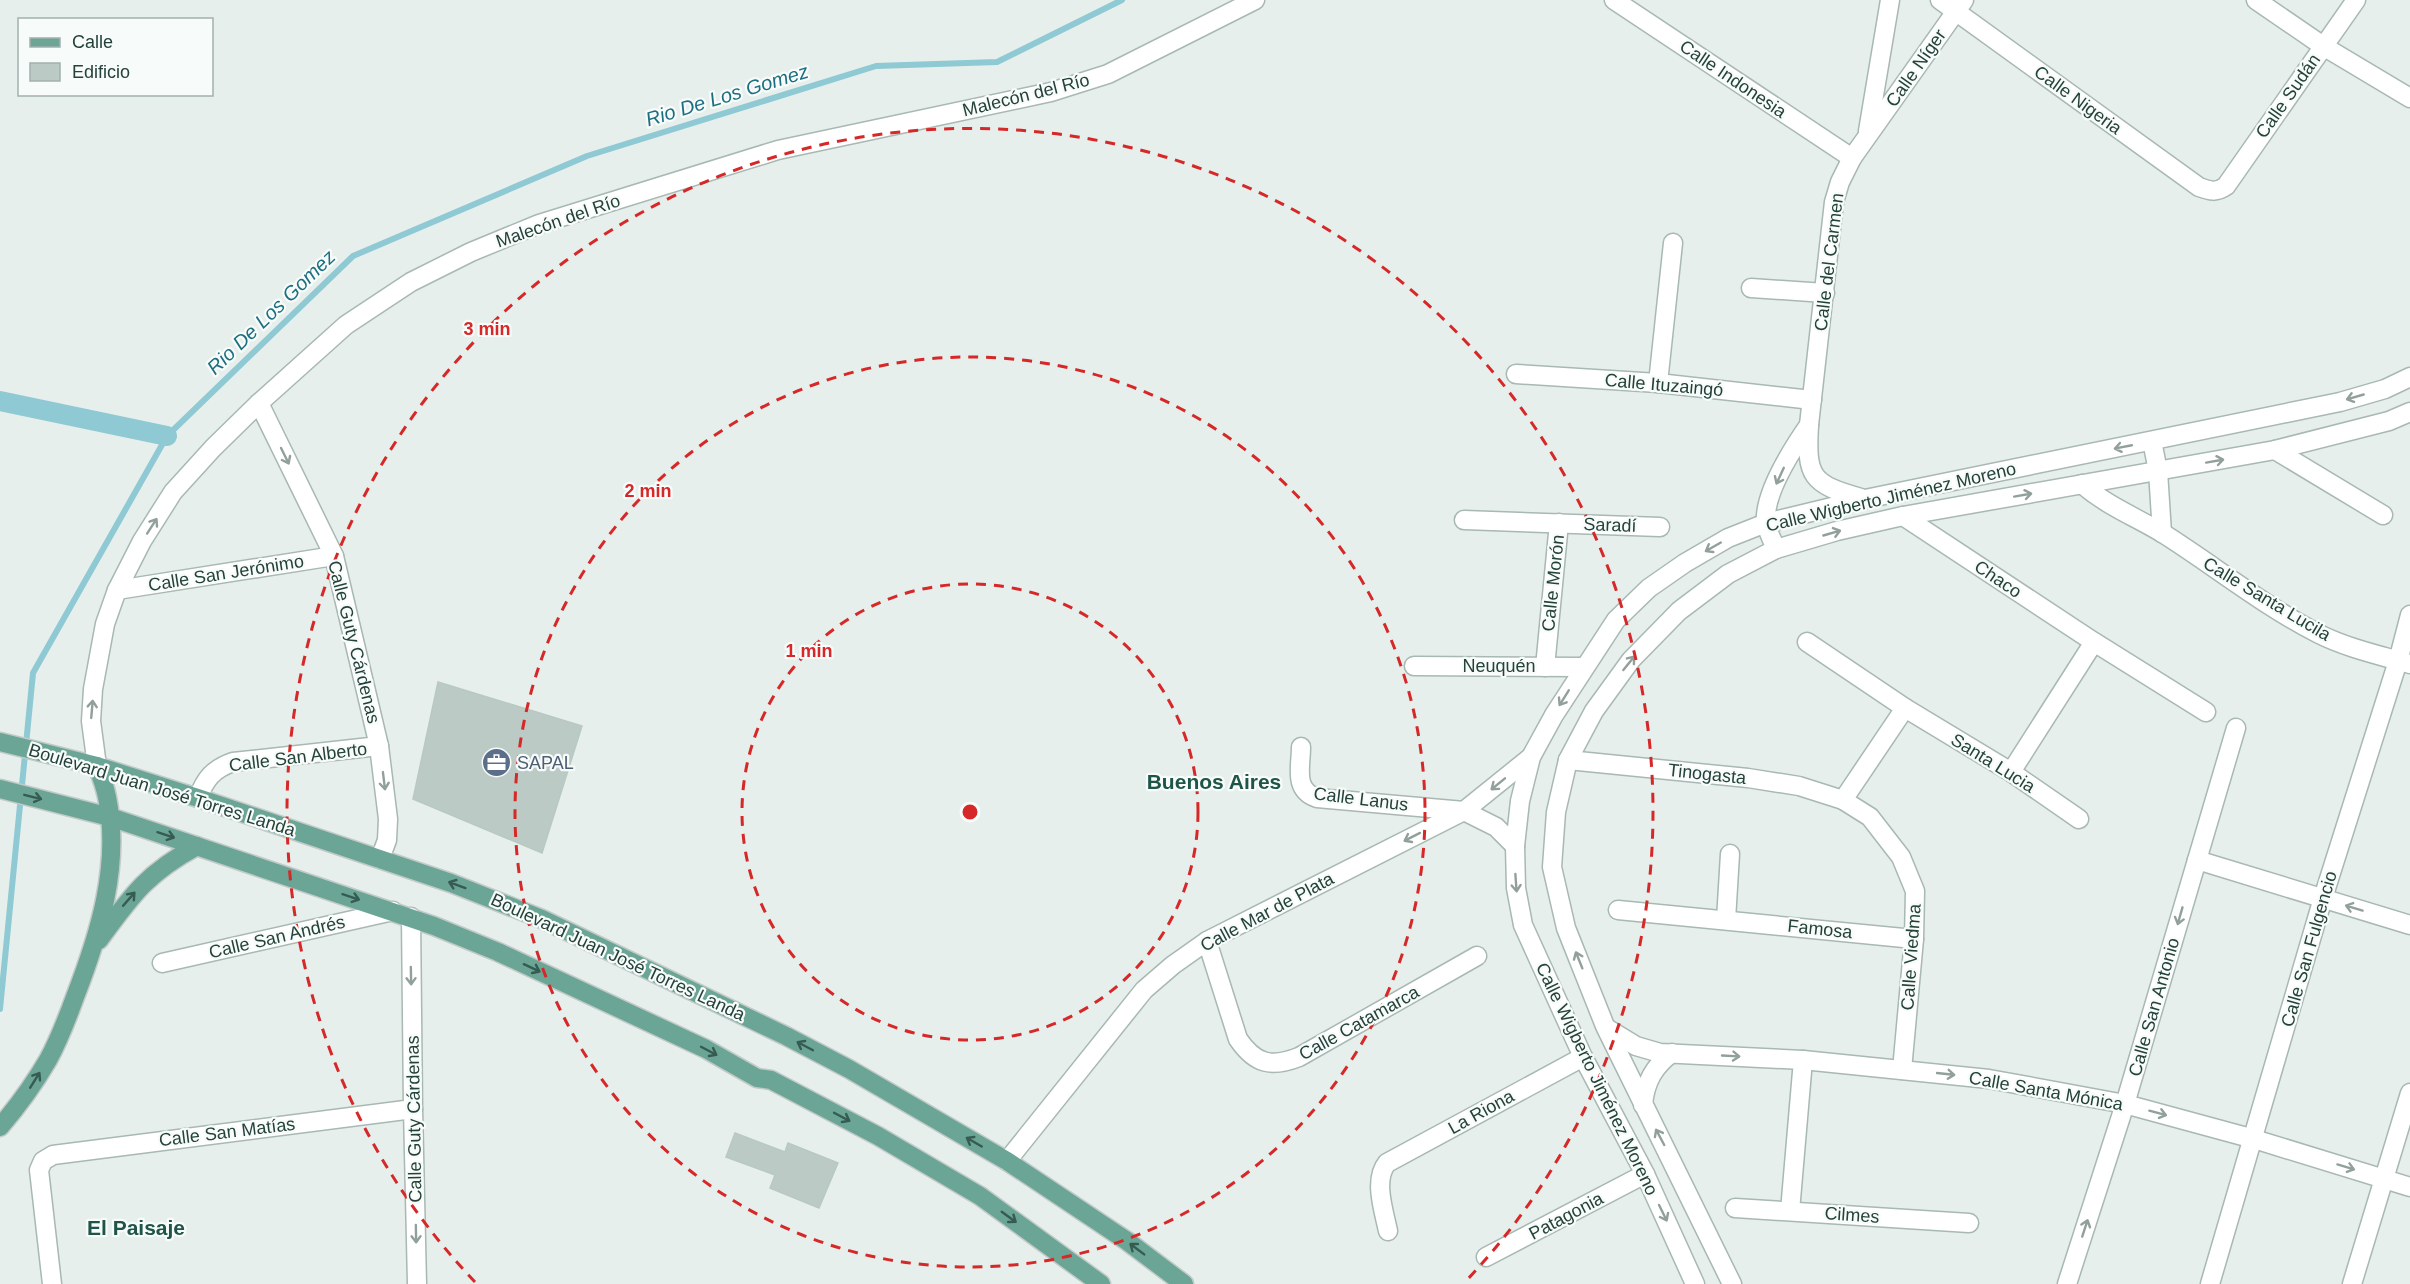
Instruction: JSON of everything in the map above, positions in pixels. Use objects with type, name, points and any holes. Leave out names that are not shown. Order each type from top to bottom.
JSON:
[{"type":"main road","name":"Boulevard Juan José Torres Landa","points":[[0,742],[97,766],[198,798],[451,883],[524,911],[786,1036],[849,1069],[1006,1161],[1127,1241],[1184,1284]]},
{"type":"main road","points":[[0,1127],[30,1089],[49,1059],[64,1027],[94,946],[109,879],[110,817],[107,795],[97,766]]},
{"type":"main road","points":[[0,789],[110,817],[411,917],[498,952],[706,1049],[757,1078],[771,1080],[878,1136],[980,1196],[1101,1284]]},
{"type":"main road","points":[[94,946],[120,908],[145,882],[160,868],[197,846]]},
{"type":"street","name":"Malecón del Río","points":[[97,766],[91,722],[93,689],[105,624],[117,590],[142,541],[173,492],[213,448],[259,403],[346,325],[411,282],[471,252],[539,224],[778,150],[1051,92],[1108,74],[1255,0]]},
{"type":"street","name":"Calle Indonesia","points":[[1614,0],[1852,158]]},
{"type":"street","name":"Calle del Carmen","points":[[1865,499],[1825,487],[1816,478],[1808,456],[1809,425],[1834,202],[1840,182],[1852,158],[1867,137],[1890,0]]},
{"type":"street","name":"Calle Nigeria","points":[[1940,0],[1960,6],[2199,187],[2209,191],[2219,191]]},
{"type":"street","points":[[2256,0],[2323,46],[2410,98]]},
{"type":"street","name":"Calle Sudán","points":[[2219,191],[2226,186],[2356,0]]},
{"type":"street","name":"Calle Níger","points":[[1867,137],[1960,6]]},
{"type":"street","points":[[1658,383],[1673,243]]},
{"type":"street","points":[[1751,288],[1825,293]]},
{"type":"street","name":"Calle Ituzaingó","points":[[1516,374],[1658,383],[1812,400]]},
{"type":"street","name":"Calle Wigberto Jiménez Moreno","points":[[1695,1284],[1645,1174],[1583,1057],[1524,925],[1516,888],[1515,846],[1520,801],[1531,758],[1554,715],[1616,620],[1649,588],[1685,563],[1728,538],[1766,523],[1865,499],[2340,402],[2385,389],[2410,377]]},
{"type":"street","name":"Calle Guty Cárdenas","points":[[259,403],[334,556],[379,746],[388,819],[387,840],[380,859]]},
{"type":"street","name":"Calle Wigberto Jiménez Moreno","points":[[1732,1284],[1605,1026],[1566,928],[1552,867],[1556,812],[1568,760],[1594,711],[1631,660],[1679,611],[1728,574],[1776,549],[1837,531],[1903,516],[2275,450],[2389,421],[2410,412]]},
{"type":"street","name":"Calle del Carmen","points":[[1766,523],[1768,505],[1776,484],[1809,425]]},
{"type":"street","points":[[2152,441],[2158,471],[2162,533]]},
{"type":"street","points":[[2275,450],[2383,515]]},
{"type":"street","name":"Calle Santa Lucila","points":[[2082,484],[2101,501],[2162,533],[2290,618],[2319,634],[2348,646],[2404,662]]},
{"type":"street","name":"Chaco","points":[[1903,516],[2094,642],[2206,712]]},
{"type":"street","name":"Calle Morón","points":[[1464,520],[1560,523],[1545,667]]},
{"type":"street","name":"Saradí","points":[[1560,523],[1660,527]]},
{"type":"street","points":[[1766,523],[1776,549]]},
{"type":"street","name":"Calle San Jerónimo","points":[[117,590],[334,556]]},
{"type":"street","name":"Calle San Fulgencio","points":[[2210,1284],[2323,898],[2404,662],[2410,615]]},
{"type":"street","name":"Santa Lucia","points":[[1807,642],[1905,708],[2011,772],[2079,819]]},
{"type":"street","points":[[2011,772],[2094,642]]},
{"type":"street","name":"Neuquén","points":[[1414,666],[1584,667]]},
{"type":"street","points":[[1843,800],[1905,708]]},
{"type":"street","name":"Calle San Antonio","points":[[2067,1284],[2125,1104],[2236,728]]},
{"type":"street","name":"Calle San Alberto","points":[[198,798],[204,782],[213,772],[233,762],[379,746]]},
{"type":"street","name":"Calle Lanus","points":[[1301,747],[1300,780],[1302,789],[1308,795],[1317,798],[1464,811]]},
{"type":"street","name":"Calle Mar de Plata","points":[[1006,1161],[1144,990],[1173,965],[1207,941],[1464,811],[1531,758]]},
{"type":"street","name":"Tinogasta","points":[[1568,760],[1748,778],[1798,786],[1843,800]]},
{"type":"street","name":"Calle Viedma","points":[[1843,800],[1870,817],[1901,857],[1915,891],[1914,939],[1902,1070]]},
{"type":"street","points":[[1464,811],[1496,827],[1515,846]]},
{"type":"street","points":[[1726,920],[1730,854]]},
{"type":"street","points":[[2197,860],[2410,925]]},
{"type":"street","name":"Famosa","points":[[1618,910],[1914,939]]},
{"type":"street","name":"Calle San Andrés","points":[[162,963],[393,911]]},
{"type":"street","name":"Calle Guty Cárdenas","points":[[411,917],[417,1284]]},
{"type":"street","name":"Calle Catamarca","points":[[1207,941],[1238,1039],[1247,1053],[1264,1062],[1273,1063],[1283,1063],[1299,1057],[1477,956]]},
{"type":"street","name":"Calle Santa Mónica","points":[[1605,1026],[1614,1034],[1636,1046],[1654,1052],[1803,1060],[1989,1079],[2125,1104],[2254,1139],[2410,1187]]},
{"type":"street","points":[[1643,1105],[1651,1075],[1657,1066],[1672,1053]]},
{"type":"street","name":"La Riona","points":[[1388,1231],[1380,1179],[1381,1170],[1387,1163],[1583,1057]]},
{"type":"street","points":[[1790,1211],[1803,1060]]},
{"type":"street","points":[[2352,1284],[2410,1092]]},
{"type":"street","name":"Calle San Matías","points":[[51,1284],[39,1170],[43,1161],[53,1155],[413,1108]]},
{"type":"street","name":"Patagonia","points":[[1486,1257],[1645,1174]]},
{"type":"street","name":"Cilmes","points":[[1736,1208],[1969,1223]]},
{"type":"building","name":"SAPAL","points":[[438,682],[582,726],[542,853],[413,799]]},
{"type":"building","points":[[735,1133],[785,1152],[788,1143],[838,1163],[819,1208],[770,1188],[775,1175],[726,1157]]},
{"type":"waterway","name":"Rio De Los Gomez","points":[[0,1009],[33,673],[167,436],[353,256],[587,156],[876,66],[997,62],[1122,0]]},
{"type":"waterway","points":[[0,401],[167,436]]},
{"type":"place","name":"SAPAL","points":[[496,763]]},
{"type":"district","name":"Buenos Aires","points":[[1214,781]]},
{"type":"district","name":"El Paisaje","points":[[136,1227]]}]
